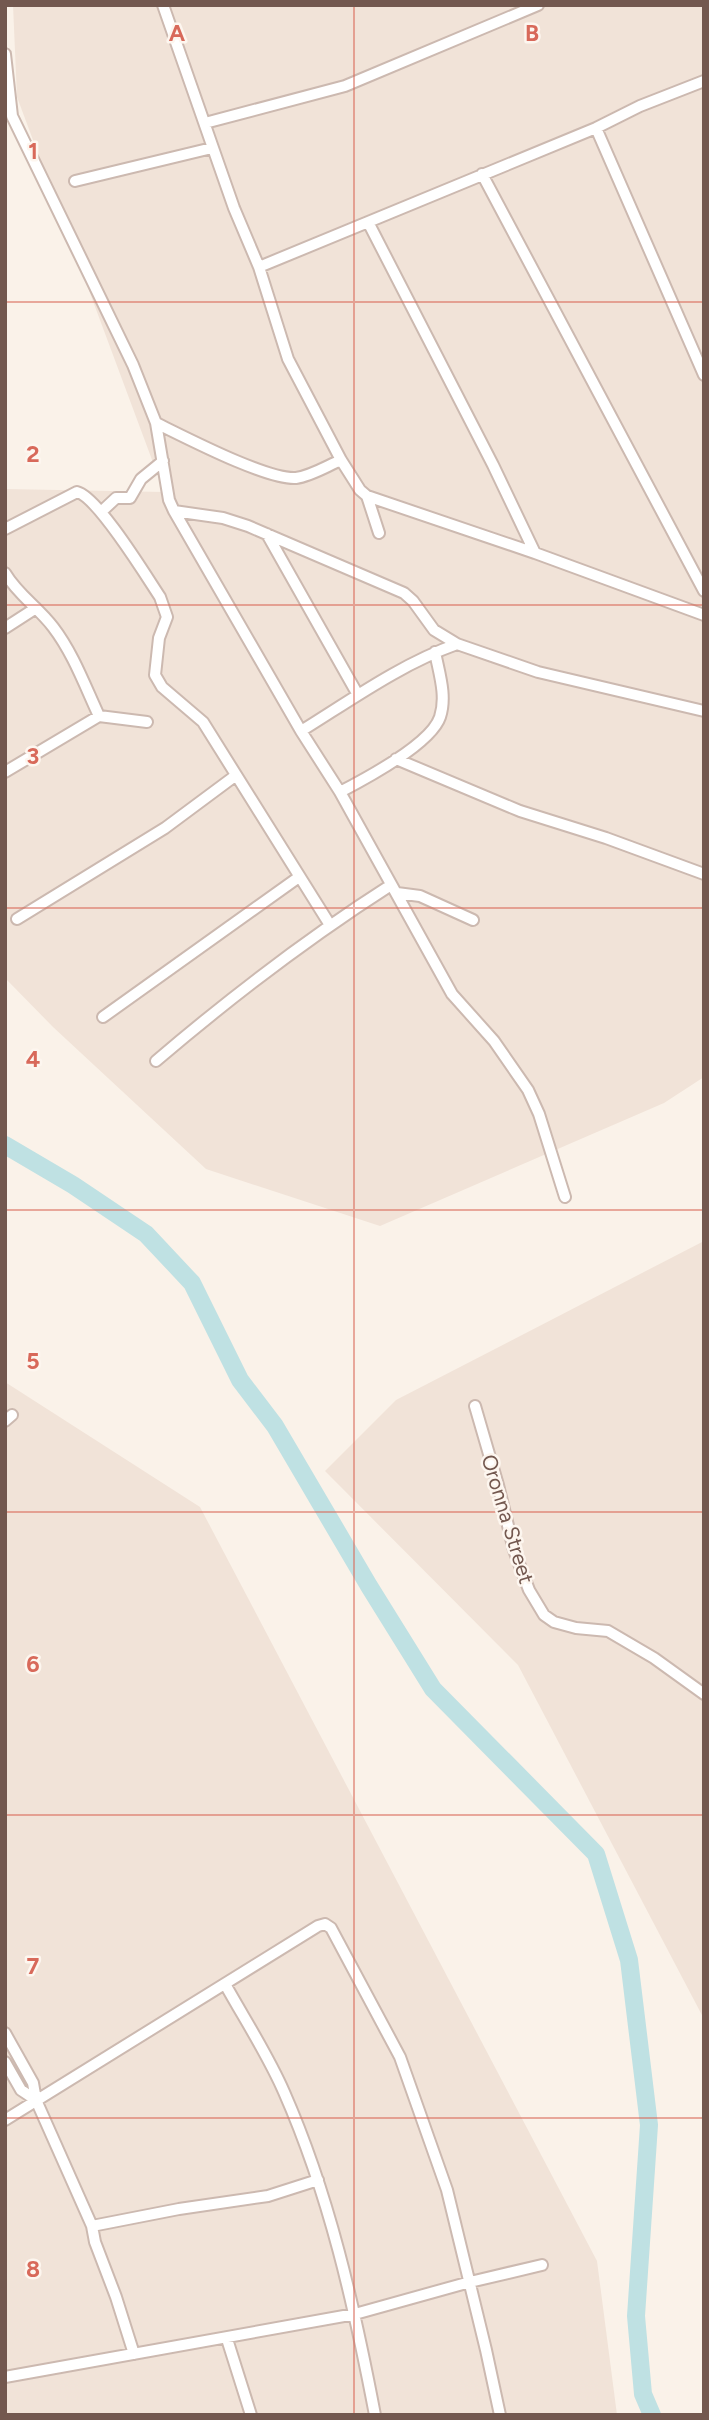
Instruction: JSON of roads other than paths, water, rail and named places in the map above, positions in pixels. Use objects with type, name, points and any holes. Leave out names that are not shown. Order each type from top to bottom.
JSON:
[{"type":"street","points":[[163,5],[212,148],[259,267],[288,359],[341,460],[367,496],[379,533]]},
{"type":"street","points":[[205,123],[345,86],[538,5]]},
{"type":"street","points":[[5,54],[12,116],[133,365],[156,423],[169,500],[174,511],[340,792],[452,994],[494,1041],[528,1090],[539,1114],[565,1197]]},
{"type":"street","points":[[259,267],[704,81]]},
{"type":"street","points":[[596,128],[704,375]]},
{"type":"street","points":[[75,181],[212,148]]},
{"type":"street","points":[[481,174],[704,591]]},
{"type":"street","points":[[368,222],[493,464],[535,553]]},
{"type":"street","points":[[156,423],[221,454],[276,475],[295,478],[341,460]]},
{"type":"street","points":[[102,512],[117,498],[130,498],[141,479],[163,461]]},
{"type":"street","points":[[5,529],[77,492],[83,494],[102,512],[160,597],[164,607],[167,617],[159,638],[155,675],[162,687],[203,722],[330,925]]},
{"type":"street","points":[[367,496],[703,614]]},
{"type":"street","points":[[174,511],[223,518],[404,593],[434,630],[457,644],[538,672],[704,711]]},
{"type":"street","points":[[267,534],[358,695]]},
{"type":"street","points":[[5,573],[19,594],[36,608],[62,641],[99,716]]},
{"type":"street","points":[[5,628],[36,608]]},
{"type":"street","points":[[302,731],[358,695],[435,652],[457,644]]},
{"type":"street","points":[[340,792],[396,759],[434,729],[440,717],[443,692],[435,652]]},
{"type":"street","points":[[5,772],[99,716],[147,722]]},
{"type":"street","points":[[396,759],[520,811],[606,838],[704,874]]},
{"type":"street","points":[[17,919],[165,828],[235,776]]},
{"type":"street","points":[[103,1017],[299,877]]},
{"type":"street","points":[[156,1061],[240,991],[330,925],[394,889],[420,896],[473,920]]},
{"type":"street","name":"Oronna Street","points":[[475,1406],[514,1550],[529,1590],[544,1615],[554,1622],[576,1628],[608,1631],[653,1658],[704,1694]]},
{"type":"street","points":[[5,2120],[325,1924],[331,1928],[400,2057],[447,2190],[500,2415]]},
{"type":"street","points":[[225,1984],[284,2090],[318,2180],[355,2314],[375,2415]]},
{"type":"street","points":[[5,2033],[33,2082],[36,2100],[92,2226],[95,2242],[134,2354]]},
{"type":"street","points":[[5,2062],[21,2090],[36,2100]]},
{"type":"street","points":[[92,2226],[179,2209],[268,2196],[318,2180]]},
{"type":"street","points":[[5,2377],[355,2314],[542,2265]]},
{"type":"street","points":[[227,2339],[251,2415]]},
{"type":"waterway","points":[[5,1145],[73,1185],[146,1234],[192,1283],[240,1380],[275,1426],[433,1689],[596,1854],[629,1960],[649,2125],[636,2316],[643,2394],[652,2415]]}]
